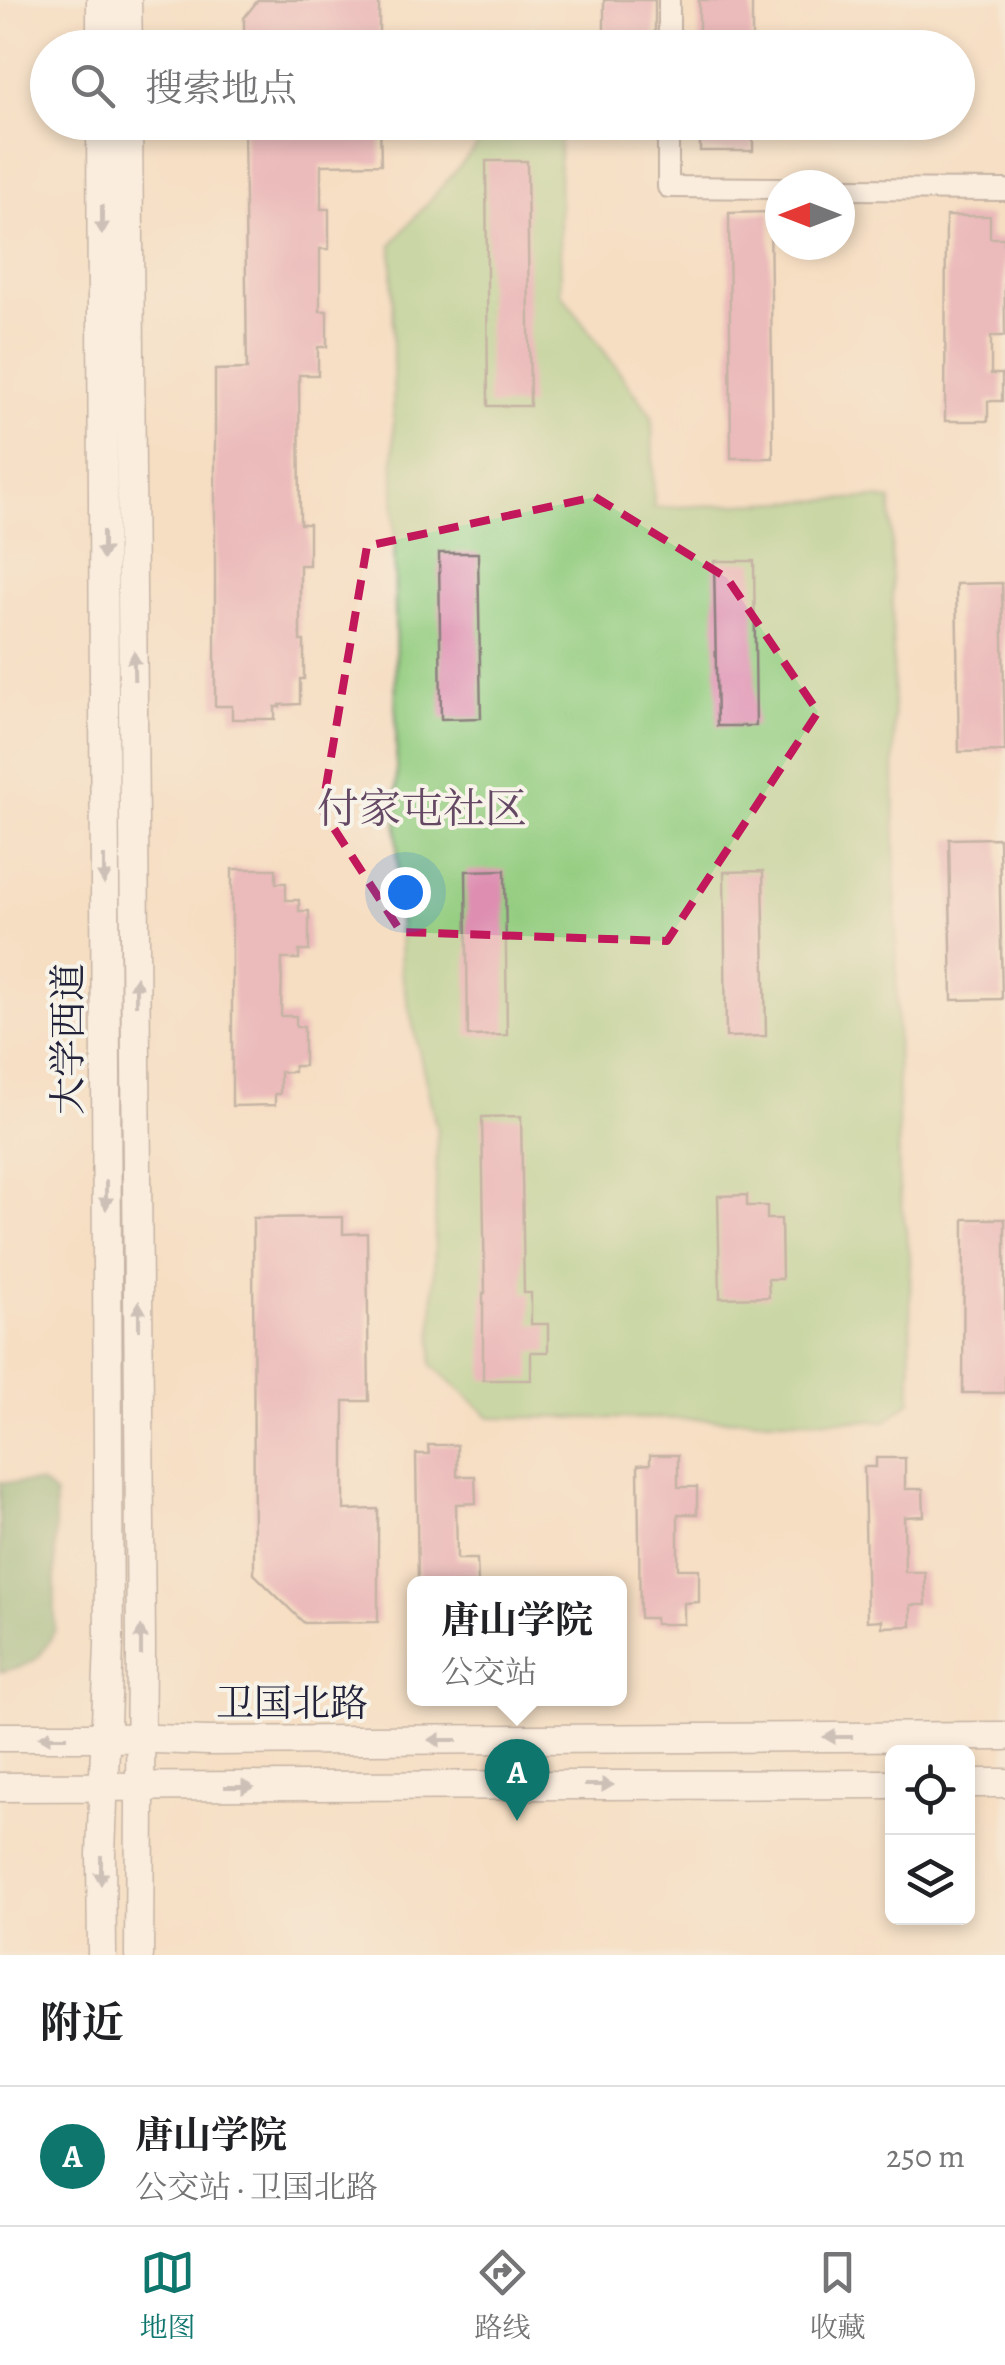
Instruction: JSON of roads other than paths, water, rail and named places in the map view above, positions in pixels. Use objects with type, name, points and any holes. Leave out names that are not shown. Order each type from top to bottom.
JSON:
[{"type":"main road","points":[[101,0],[101,30]]},
{"type":"main road","points":[[127,0],[128,30]]},
{"type":"main road","name":"大学西道","points":[[102,140],[108,1625],[102,1955]]},
{"type":"main road","name":"大学西道","points":[[128,140],[142,1739],[139,1955]]},
{"type":"main road","name":"卫国北路","points":[[0,1737],[227,1741],[1005,1736]]},
{"type":"main road","points":[[975,1784],[1005,1783]]},
{"type":"main road","points":[[0,1787],[885,1784]]},
{"type":"street","points":[[669,0],[669,30]]},
{"type":"street","points":[[668,140],[668,187],[765,188]]},
{"type":"street","points":[[855,188],[1005,190]]},
{"type":"place","name":"唐山学院","points":[[517,1821]]},
{"type":"district","name":"付家屯社区","points":[[422,808]]}]
